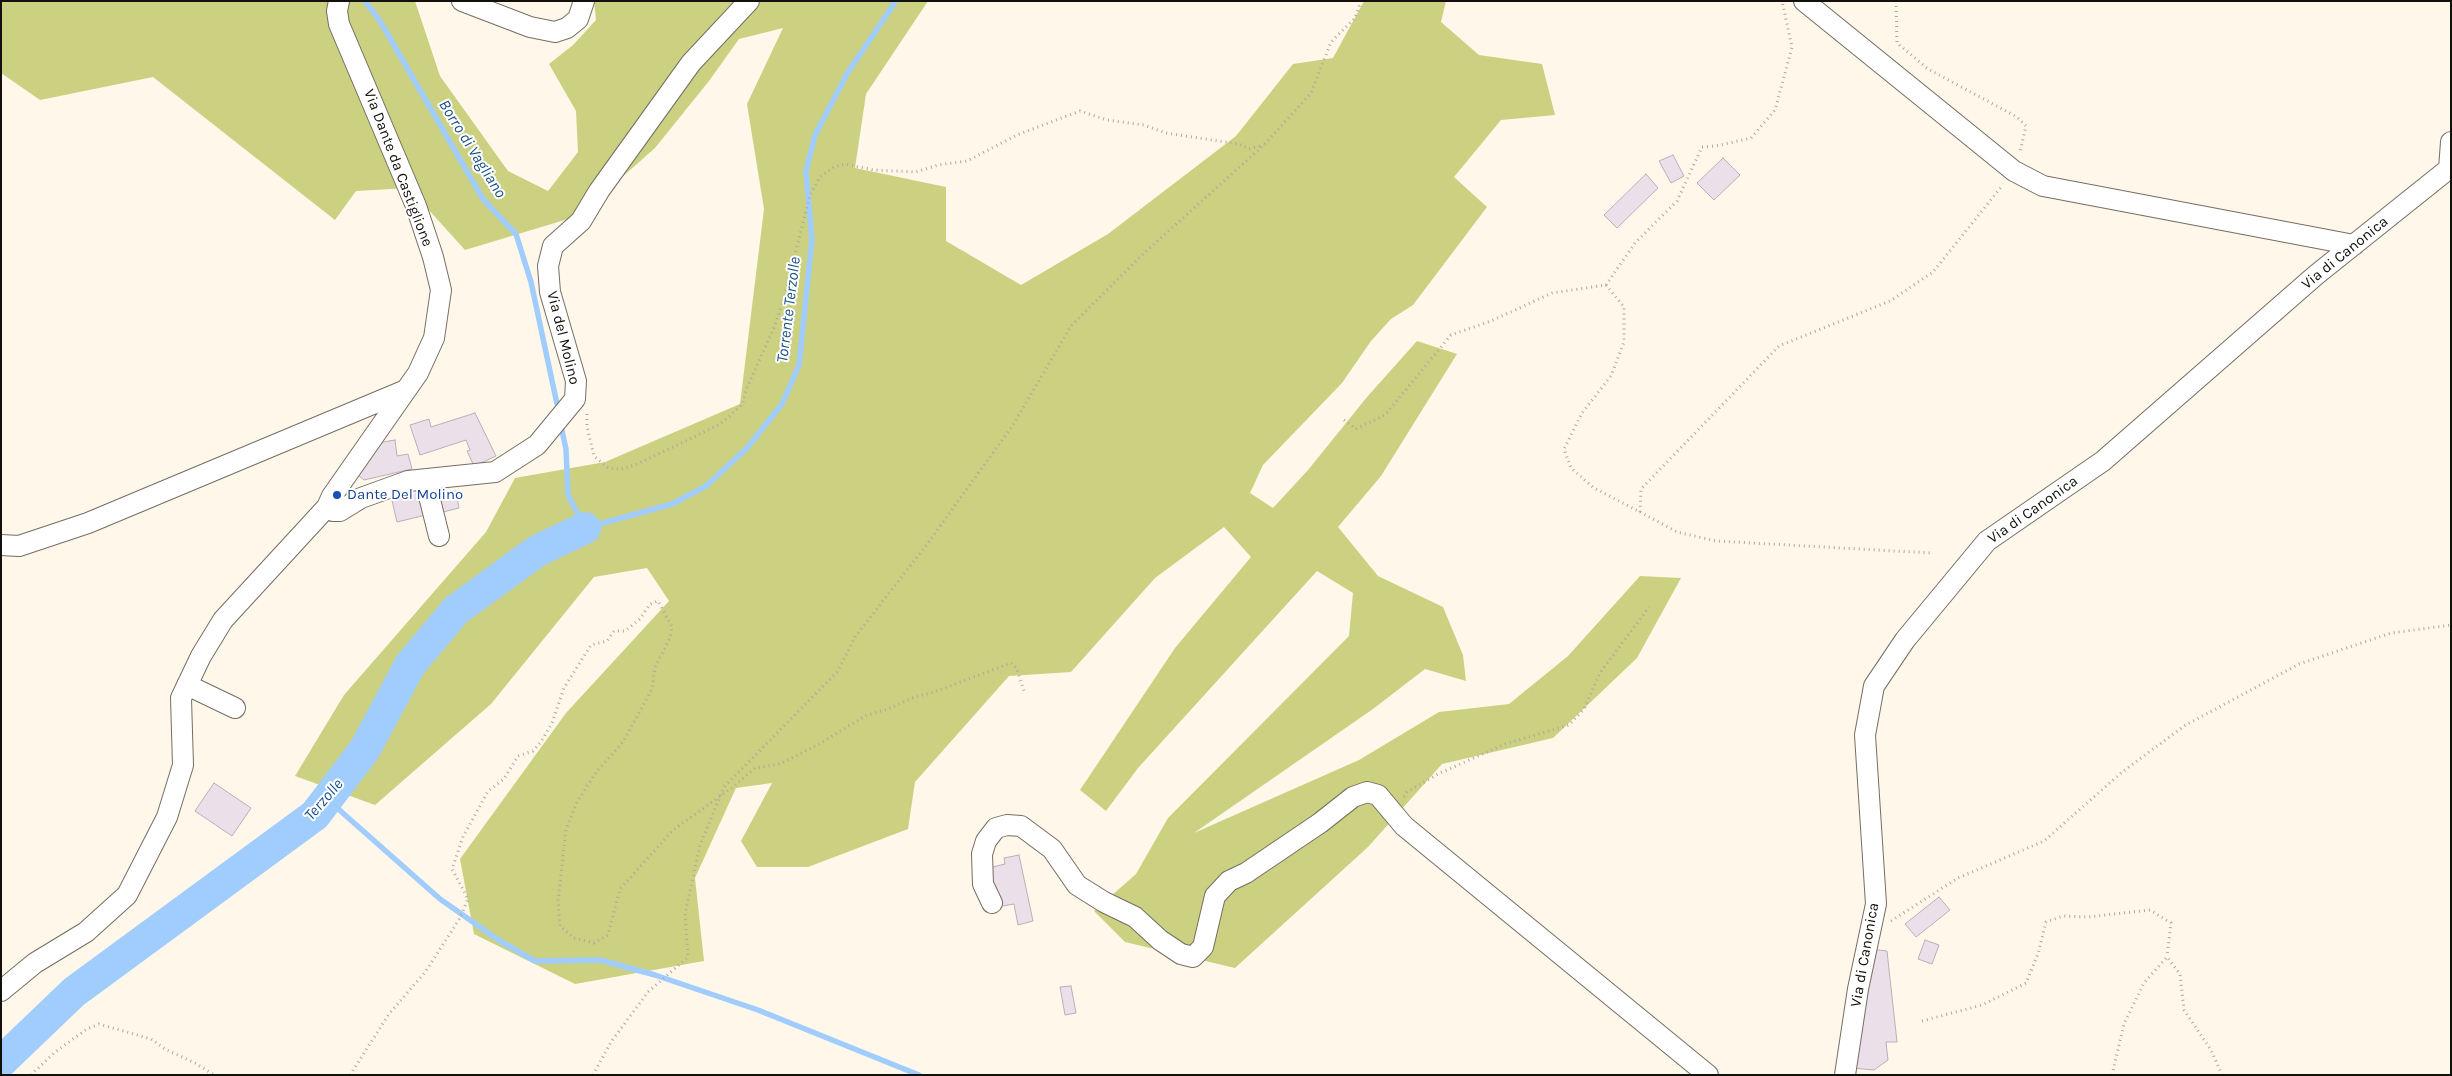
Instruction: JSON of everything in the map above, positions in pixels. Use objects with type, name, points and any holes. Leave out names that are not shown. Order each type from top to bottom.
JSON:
[{"type":"street","name":"Via Dante da Castiglione","points":[[1,991],[35,963],[86,932],[127,895],[167,817],[182,765],[181,698],[200,656],[223,620],[327,507],[332,496],[418,373],[434,338],[441,290],[417,207],[339,24],[337,11],[339,1]]},
{"type":"street","points":[[462,1],[530,27],[555,32],[567,28],[578,19],[584,1]]},
{"type":"street","name":"Via del Molino","points":[[327,507],[333,511],[340,511],[370,494],[408,481],[495,472],[537,445],[576,399],[576,381],[550,292],[548,266],[554,246],[580,221],[598,191],[691,62],[749,1]]},
{"type":"street","points":[[1804,1],[2014,171],[2043,186],[2354,245]]},
{"type":"street","points":[[2450,168],[2451,142]]},
{"type":"street","name":"Via di Canonica","points":[[1845,1075],[1858,989],[1876,904],[1865,735],[1874,686],[1905,640],[1987,541],[2103,460],[2316,275],[2450,168]]},
{"type":"street","points":[[1,545],[19,546],[88,523],[406,390]]},
{"type":"street","points":[[425,480],[439,536]]},
{"type":"street","points":[[187,686],[235,708]]},
{"type":"street","points":[[992,904],[983,884],[982,854],[986,841],[996,828],[1007,825],[1021,826],[1052,849],[1077,885],[1104,902],[1135,916],[1160,940],[1181,954],[1193,958],[1203,947],[1215,896],[1229,881],[1246,873],[1320,823],[1353,797],[1367,792],[1378,795],[1404,826],[1708,1075]]},
{"type":"path","points":[[593,1075],[611,1042],[648,992],[688,957],[685,914],[700,844],[724,788],[838,671],[855,637],[928,543],[1013,425],[1071,326],[1142,255],[1264,145],[1311,93],[1331,42],[1355,18],[1361,1]]},
{"type":"path","points":[[1344,420],[1356,429],[1385,415],[1451,335],[1492,321],[1552,293],[1606,285],[1635,244],[1677,201],[1702,147],[1716,146],[1751,138],[1775,110],[1792,47],[1782,1]]},
{"type":"path","points":[[1640,512],[1641,489],[1779,346],[1890,301],[1933,272],[2014,171],[2025,131],[2023,122],[2017,116],[1928,70],[1897,43],[1896,1]]},
{"type":"path","points":[[576,399],[581,400],[585,407],[594,456],[608,468],[621,469],[636,465],[720,424],[731,415],[743,402],[746,390],[775,325],[784,298],[810,196],[820,177],[834,167],[845,164],[874,170],[916,172],[938,164],[967,161],[1017,135],[1080,111],[1107,120],[1144,125],[1166,133],[1238,144],[1249,149],[1264,145]]},
{"type":"path","points":[[1606,285],[1624,307],[1624,342],[1611,376],[1582,413],[1564,449],[1572,468],[1594,488],[1677,532],[1716,541],[1931,553]]},
{"type":"path","points":[[350,1075],[389,1014],[426,971],[460,918],[468,899],[452,870],[463,837],[488,790],[504,779],[518,756],[533,751],[541,742],[552,723],[564,688],[591,645],[607,640],[614,631],[625,631],[640,619],[650,604],[658,601],[672,627],[670,638],[655,667],[652,689],[622,742],[597,771],[577,802],[566,829],[558,901],[560,926],[574,938],[594,943],[608,935],[620,889],[673,830],[733,787],[755,768],[780,764],[819,744],[867,715],[1011,663],[1017,669],[1025,694]]},
{"type":"path","points":[[1393,812],[1407,792],[1438,774],[1505,744],[1569,725],[1584,709],[1600,673],[1649,608]]},
{"type":"path","points":[[1891,922],[1958,878],[2044,841],[2121,773],[2184,726],[2299,664],[2390,633],[2451,625]]},
{"type":"path","points":[[1922,1021],[1982,1005],[2026,983],[2038,954],[2046,922],[2063,916],[2088,917],[2150,910],[2171,924],[2167,958],[2144,983],[2124,1024],[2112,1075]]},
{"type":"path","points":[[2167,958],[2180,974],[2184,1010],[2211,1050],[2222,1075]]},
{"type":"path","points":[[31,1075],[55,1052],[87,1028],[100,1024],[151,1039],[165,1049],[195,1062],[213,1074]]},
{"type":"green space","points":[[1,1],[415,1],[440,76],[508,171],[548,191],[578,152],[576,111],[549,64],[573,45],[596,20],[594,1],[928,1],[866,94],[855,168],[946,187],[946,241],[1021,285],[1108,234],[1236,136],[1293,64],[1333,58],[1364,1],[1446,1],[1441,22],[1479,55],[1542,64],[1555,115],[1501,120],[1454,177],[1487,207],[1413,305],[1391,319],[1371,341],[1342,383],[1263,465],[1250,493],[1273,508],[1308,470],[1367,397],[1417,341],[1457,354],[1381,476],[1338,527],[1378,576],[1443,607],[1463,655],[1466,681],[1425,669],[1373,709],[1194,833],[1359,760],[1439,712],[1509,704],[1568,656],[1640,576],[1681,578],[1637,658],[1553,738],[1442,764],[1368,847],[1235,968],[1125,942],[1094,911],[1136,874],[1168,818],[1349,636],[1353,593],[1317,571],[1138,768],[1106,811],[1080,790],[1175,648],[1251,557],[1224,527],[1155,578],[1071,672],[1009,676],[915,782],[908,829],[808,867],[757,867],[741,841],[772,783],[736,788],[695,878],[704,961],[575,984],[474,934],[460,859],[566,713],[669,601],[647,568],[594,577],[491,704],[375,805],[295,776],[344,695],[486,532],[515,478],[605,462],[740,404],[764,209],[747,104],[783,28],[739,39],[709,81],[655,148],[578,216],[465,250],[409,188],[356,191],[335,220],[153,77],[40,100],[1,73]]},
{"type":"building","points":[[1673,155],[1684,176],[1671,183],[1659,161]]},
{"type":"building","points":[[1723,158],[1740,175],[1714,200],[1697,183]]},
{"type":"building","points":[[1646,174],[1658,188],[1617,228],[1604,215]]},
{"type":"building","points":[[475,413],[496,456],[474,466],[467,451],[470,450],[466,440],[420,455],[410,425],[429,419],[431,427]]},
{"type":"building","points":[[395,440],[397,456],[408,454],[412,469],[364,480],[353,471],[371,444]]},
{"type":"building","points":[[419,485],[426,515],[397,522],[390,492]]},
{"type":"building","points":[[456,491],[459,508],[443,512],[439,495]]},
{"type":"building","points":[[214,783],[251,808],[232,836],[195,811]]},
{"type":"building","points":[[1019,855],[1033,921],[1018,925],[1014,904],[997,907],[988,868],[1005,864],[1004,858]]},
{"type":"building","points":[[1939,897],[1950,910],[1916,937],[1905,924]]},
{"type":"building","points":[[1925,940],[1939,945],[1932,964],[1918,959]]},
{"type":"building","points":[[1871,949],[1887,951],[1897,1042],[1886,1042],[1888,1060],[1874,1070],[1852,1068]]},
{"type":"building","points":[[1071,986],[1076,1013],[1065,1015],[1060,987]]},
{"type":"waterway","name":"Borro di Vagliano","points":[[365,1],[380,21],[483,199],[516,234],[531,282],[557,404]]},
{"type":"waterway","name":"Torrente Terzolle","points":[[561,426],[566,449],[568,495],[585,528],[672,504],[706,486],[747,448],[782,404],[799,365],[812,240],[806,171],[815,135],[848,72],[896,1]]},
{"type":"waterway","name":"Terzolle","points":[[1,1062],[74,992],[315,815],[365,749],[410,665],[456,610],[537,551],[585,528]]},
{"type":"waterway","points":[[327,799],[440,899],[500,941],[535,961],[600,960],[655,975],[758,1010],[919,1075]]},
{"type":"place","name":"Dante Del Molino","points":[[337,495]]}]
